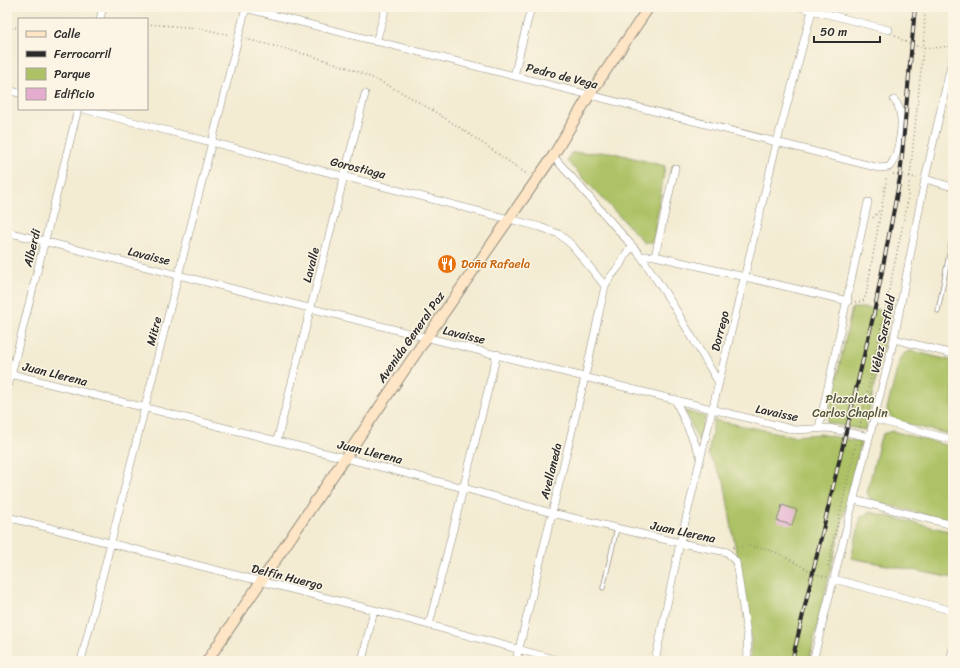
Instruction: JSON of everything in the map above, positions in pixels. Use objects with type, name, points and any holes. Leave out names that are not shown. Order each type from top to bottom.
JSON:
[{"type":"main road","name":"Avenida General Paz","points":[[207,661],[427,337],[553,156],[590,94],[649,7]]},
{"type":"street","points":[[100,18],[103,7]]},
{"type":"street","name":"Pedro de Vega","points":[[244,7],[376,42],[590,94],[878,168]]},
{"type":"street","name":"Mitre","points":[[81,661],[146,408],[238,37],[244,7]]},
{"type":"street","points":[[376,42],[386,7]]},
{"type":"street","points":[[514,76],[531,7]]},
{"type":"street","points":[[800,7],[812,8],[889,30]]},
{"type":"street","name":"Dorrego","points":[[655,661],[680,543],[744,276],[812,8]]},
{"type":"street","name":"Vélez Sarsfield","points":[[813,661],[894,339],[925,179],[953,56]]},
{"type":"street","points":[[7,90],[18,93]]},
{"type":"street","name":"Lavalle","points":[[277,441],[365,94]]},
{"type":"street","points":[[878,168],[889,167],[897,153],[901,115],[899,106],[894,100]]},
{"type":"street","name":"Alberdi","points":[[7,391],[9,374],[78,110]]},
{"type":"street","name":"Gorostiaga","points":[[87,110],[510,218],[559,234],[572,245],[606,286]]},
{"type":"street","points":[[553,156],[641,256],[673,305],[719,383]]},
{"type":"street","points":[[655,256],[675,168]]},
{"type":"street","points":[[925,179],[953,187]]},
{"type":"street","points":[[819,428],[848,301],[868,202]]},
{"type":"street","name":"Lavaisse","points":[[7,232],[795,430],[819,428],[869,437]]},
{"type":"street","name":"Avellaneda","points":[[516,661],[606,286],[610,276],[620,264],[624,254],[633,247]]},
{"type":"street","points":[[641,256],[655,256],[848,301]]},
{"type":"street","points":[[894,339],[953,354]]},
{"type":"street","points":[[429,625],[497,354]]},
{"type":"street","name":"Juan Llerena","points":[[9,374],[345,457],[552,513],[680,543],[727,552]]},
{"type":"street","points":[[675,399],[701,457]]},
{"type":"street","points":[[874,419],[953,440]]},
{"type":"street","points":[[854,500],[953,525]]},
{"type":"street","name":"Delfín Huergo","points":[[7,517],[374,610],[561,661]]},
{"type":"street","points":[[727,552],[736,562],[747,634],[748,661]]},
{"type":"street","points":[[834,579],[953,611]]},
{"type":"street","points":[[362,661],[374,610]]},
{"type":"street","points":[[950,661],[953,648]]},
{"type":"street","points":[[7,659],[14,661]]},
{"type":"lane","points":[[938,311],[951,244],[953,243]]},
{"type":"lane","points":[[603,588],[616,528]]},
{"type":"path","points":[[827,569],[888,302],[907,205],[923,47],[925,7]]},
{"type":"path","points":[[148,24],[198,28],[238,37],[350,69],[401,92],[466,131],[536,181]]},
{"type":"path","points":[[7,29],[18,27]]},
{"type":"path","points":[[889,30],[902,41],[923,47],[936,49],[953,45]]},
{"type":"path","points":[[848,301],[858,303],[863,301],[866,295],[886,182],[886,175],[878,168]]},
{"type":"path","points":[[886,175],[897,173],[925,179]]},
{"type":"path","points":[[727,552],[727,546],[764,548],[780,554],[813,573],[834,579]]},
{"type":"path","points":[[824,584],[826,576]]},
{"type":"green space","points":[[610,152],[665,166],[653,242],[644,242],[567,161],[571,153]]},
{"type":"green space","name":"Plazoleta Carlos Chaplin","points":[[852,308],[867,308],[890,312],[865,430],[827,423]]},
{"type":"green space","points":[[912,351],[953,361],[953,435],[897,422],[892,418],[887,409],[900,358],[906,352]]},
{"type":"green space","points":[[685,411],[705,417],[699,442]]},
{"type":"green space","points":[[714,420],[793,436],[820,434],[861,442],[809,661],[750,661],[751,641],[724,481],[708,454]]},
{"type":"green space","points":[[892,431],[953,447],[953,522],[872,501],[867,493],[880,440],[883,434]]},
{"type":"green space","points":[[870,512],[953,532],[953,578],[851,558],[861,517]]},
{"type":"building","points":[[782,505],[797,510],[792,525],[777,521]]},
{"type":"railway","points":[[792,661],[874,313],[900,178],[915,7]]},
{"type":"place","name":"Doña Rafaela","points":[[447,264]]}]
